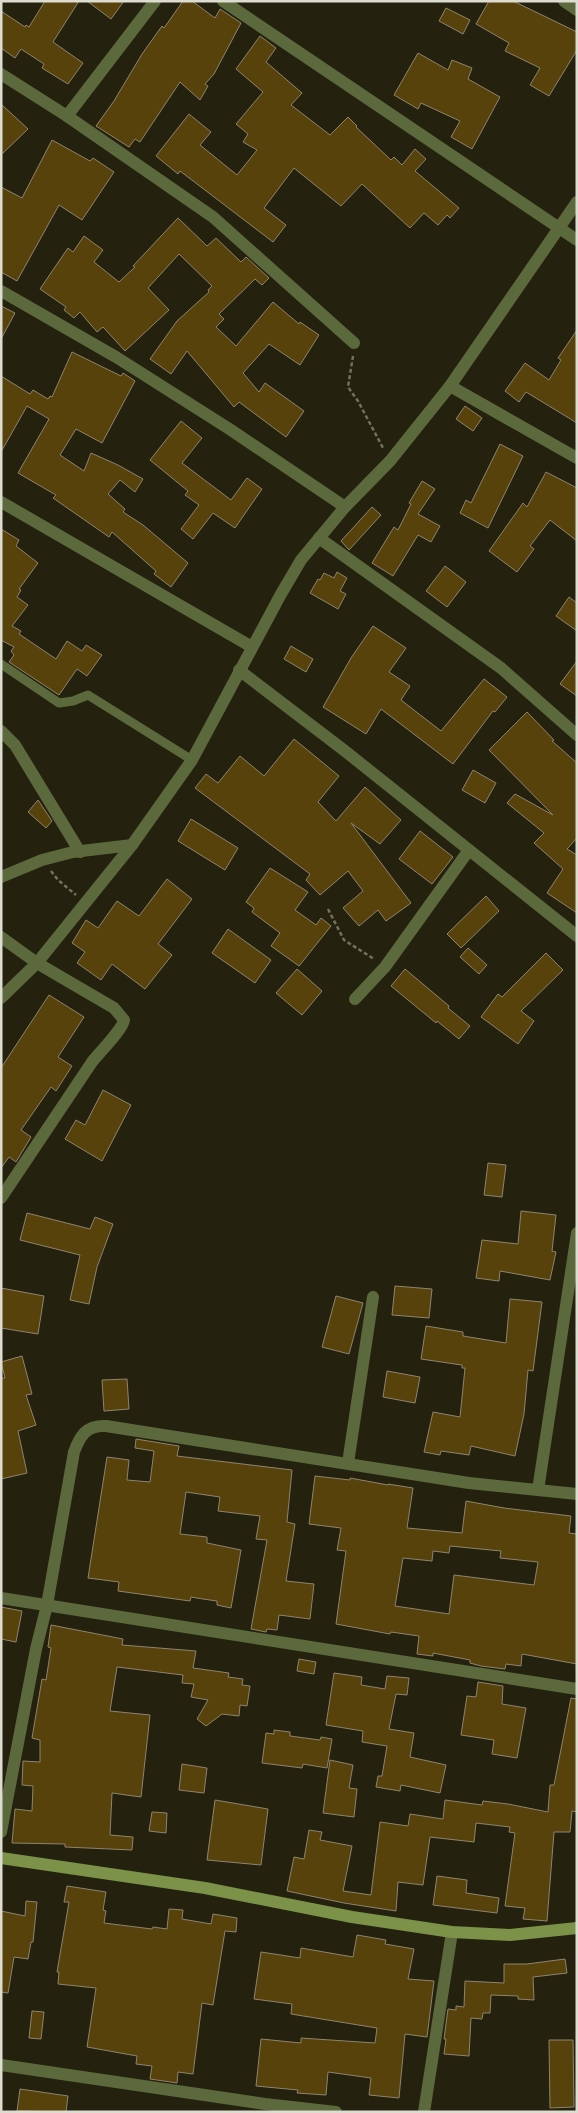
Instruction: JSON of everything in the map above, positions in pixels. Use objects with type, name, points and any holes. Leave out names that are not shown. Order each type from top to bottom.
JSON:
[{"type":"street","points":[[67,116],[155,1]]},
{"type":"street","points":[[223,1],[577,240]]},
{"type":"street","points":[[564,1],[577,10]]},
{"type":"street","points":[[1,74],[67,116],[213,217],[354,343]]},
{"type":"street","points":[[1,998],[37,963],[132,844],[192,760],[239,670],[297,567],[345,507],[390,461],[450,386],[557,228],[577,202]]},
{"type":"street","points":[[1,291],[116,357],[232,430],[345,507]]},
{"type":"street","points":[[450,386],[577,458]]},
{"type":"street","points":[[1,502],[252,647]]},
{"type":"street","points":[[319,538],[501,668],[577,735]]},
{"type":"street","points":[[239,670],[345,751],[577,936]]},
{"type":"street","points":[[1,731],[15,745],[80,852]]},
{"type":"street","points":[[1,877],[42,860],[132,844]]},
{"type":"street","points":[[355,999],[385,967],[469,850]]},
{"type":"street","points":[[1,937],[37,963],[114,1008],[122,1015],[124,1024],[122,1029],[104,1046],[92,1062],[1,1198]]},
{"type":"street","points":[[538,1490],[577,1233]]},
{"type":"street","points":[[348,1463],[373,1297]]},
{"type":"street","points":[[1,1832],[36,1648],[47,1605],[74,1452],[79,1439],[86,1430],[97,1426],[106,1426],[469,1483],[577,1494]]},
{"type":"street","points":[[1,1598],[577,1689]]},
{"type":"street","points":[[1,1858],[205,1888],[352,1917],[452,1932],[510,1935],[577,1928]]},
{"type":"street","points":[[424,2112],[452,1932]]},
{"type":"street","points":[[1,2064],[263,2108],[336,2112]]},
{"type":"lane","points":[[1,664],[59,703],[73,701],[88,694],[192,760]]},
{"type":"path","points":[[354,343],[348,387],[358,401],[390,461]]},
{"type":"path","points":[[42,860],[58,880],[86,902]]},
{"type":"path","points":[[328,909],[344,940],[385,967]]},
{"type":"building","points":[[45,1],[79,1],[53,42],[83,63],[68,84],[42,68],[44,64],[21,49],[15,58],[1,48],[1,11],[25,27],[26,25],[29,27]]},
{"type":"building","points":[[87,1],[124,1],[111,19]]},
{"type":"building","points":[[183,1],[192,1],[215,18],[220,9],[241,23],[214,74],[205,84],[208,86],[200,100],[180,82],[140,142],[135,139],[129,147],[96,126],[114,101],[142,54]]},
{"type":"building","points":[[489,1],[513,1],[577,32],[577,50],[549,96],[530,85],[540,68],[505,51],[509,43],[476,24]]},
{"type":"building","points":[[446,8],[470,20],[463,34],[439,21]]},
{"type":"building","points":[[260,36],[276,48],[266,62],[302,93],[291,105],[330,135],[348,117],[391,160],[394,157],[402,165],[415,149],[426,159],[415,171],[459,208],[450,218],[447,215],[438,225],[424,213],[410,228],[362,184],[341,206],[294,168],[264,208],[286,225],[273,242],[180,171],[178,174],[156,156],[189,114],[211,132],[200,145],[237,175],[257,150],[243,142],[248,134],[236,124],[263,92],[236,69]]},
{"type":"building","points":[[418,53],[448,70],[452,60],[472,68],[468,79],[500,97],[472,149],[451,137],[460,121],[421,103],[418,109],[394,95]]},
{"type":"building","points":[[1,104],[28,129],[1,155]]},
{"type":"building","points":[[52,140],[90,161],[93,158],[114,172],[82,220],[59,205],[17,281],[1,272],[1,187],[22,198]]},
{"type":"building","points":[[178,218],[207,246],[216,238],[241,262],[246,257],[269,278],[262,285],[255,279],[219,314],[224,319],[216,327],[236,346],[273,302],[299,324],[300,322],[319,335],[300,365],[269,344],[243,373],[259,392],[265,383],[304,411],[286,437],[239,402],[234,407],[187,351],[171,374],[150,359],[177,321],[209,292],[208,290],[212,286],[179,254],[148,288],[169,310],[125,351],[103,327],[97,332],[80,312],[74,318],[64,310],[66,307],[40,289],[68,248],[73,252],[84,236],[103,250],[94,262],[119,282],[135,267],[133,266]]},
{"type":"building","points":[[1,306],[15,313],[1,339]]},
{"type":"building","points":[[577,330],[577,423],[526,392],[519,402],[505,391],[525,363],[549,380],[561,360],[558,358]]},
{"type":"building","points":[[72,352],[121,376],[123,373],[135,381],[102,443],[76,429],[60,455],[84,471],[91,453],[143,479],[135,492],[120,480],[108,494],[125,509],[123,512],[143,525],[188,563],[171,587],[154,574],[156,571],[112,532],[109,537],[53,498],[56,495],[18,473],[49,419],[27,406],[1,452],[1,376],[30,394],[33,390],[48,399],[50,396],[52,397]]},
{"type":"building","points":[[465,406],[482,418],[473,431],[456,419]]},
{"type":"building","points":[[181,421],[202,438],[182,463],[231,500],[247,478],[262,489],[235,528],[213,513],[193,539],[181,529],[199,505],[185,495],[188,491],[150,460]]},
{"type":"building","points":[[500,444],[523,456],[488,528],[460,513],[466,500],[471,503]]},
{"type":"building","points":[[546,472],[577,488],[577,541],[550,520],[530,546],[534,549],[517,572],[489,551],[523,503],[527,507]]},
{"type":"building","points":[[422,481],[435,489],[418,514],[440,526],[431,542],[418,535],[393,576],[372,563],[394,527],[398,530],[411,504],[409,503]]},
{"type":"building","points":[[372,507],[381,515],[349,550],[341,541]]},
{"type":"building","points":[[1,529],[19,540],[16,546],[38,563],[19,589],[21,590],[17,597],[28,605],[12,626],[21,631],[19,634],[56,659],[67,641],[82,651],[86,645],[102,655],[87,676],[77,669],[59,695],[9,662],[14,655],[11,651],[14,647],[1,640]]},
{"type":"building","points":[[445,566],[466,582],[447,607],[426,591]]},
{"type":"building","points":[[337,572],[347,578],[340,591],[346,594],[338,609],[310,593],[324,573],[334,578]]},
{"type":"building","points":[[569,597],[577,603],[577,631],[556,616]]},
{"type":"building","points":[[373,626],[406,648],[389,672],[410,686],[401,700],[441,731],[484,679],[507,697],[495,712],[493,711],[453,764],[381,709],[366,734],[323,707],[351,658]]},
{"type":"building","points":[[291,646],[313,659],[306,672],[284,659]]},
{"type":"building","points":[[577,661],[577,696],[560,684]]},
{"type":"building","points":[[527,712],[554,740],[552,741],[577,763],[577,838],[567,849],[577,855],[577,913],[547,893],[563,869],[534,843],[544,833],[507,803],[515,794],[553,815],[489,750]]},
{"type":"building","points":[[294,739],[339,776],[318,802],[336,821],[365,787],[401,820],[380,844],[351,823],[411,903],[386,921],[378,910],[359,926],[343,908],[363,891],[348,871],[320,895],[306,880],[310,874],[195,788],[206,774],[218,783],[240,756],[264,776]]},
{"type":"building","points":[[473,770],[496,783],[485,803],[462,790]]},
{"type":"building","points":[[38,800],[52,821],[46,828],[28,812]]},
{"type":"building","points":[[191,819],[238,848],[225,870],[178,841]]},
{"type":"building","points":[[420,831],[453,857],[432,884],[399,859]]},
{"type":"building","points":[[270,868],[308,892],[295,910],[316,925],[321,918],[331,926],[299,966],[271,946],[280,933],[252,912],[254,908],[246,902]]},
{"type":"building","points":[[167,879],[192,899],[158,944],[172,955],[145,989],[112,964],[101,980],[77,963],[85,952],[72,943],[86,920],[98,928],[117,901],[139,916]]},
{"type":"building","points":[[486,896],[499,911],[461,948],[447,934]]},
{"type":"building","points":[[228,929],[271,960],[255,983],[212,953]]},
{"type":"building","points":[[468,948],[487,965],[479,974],[460,957]]},
{"type":"building","points":[[546,953],[563,970],[521,1011],[534,1021],[518,1044],[481,1017],[498,994],[502,997]]},
{"type":"building","points":[[297,969],[322,991],[302,1015],[276,993]]},
{"type":"building","points":[[405,969],[470,1026],[459,1039],[437,1021],[436,1023],[391,986]]},
{"type":"building","points":[[49,995],[84,1017],[58,1057],[72,1066],[56,1091],[51,1087],[21,1130],[31,1137],[16,1162],[9,1157],[1,1168],[1,1068]]},
{"type":"building","points":[[103,1090],[131,1105],[102,1161],[65,1139],[76,1120],[85,1125]]},
{"type":"building","points":[[488,1163],[506,1165],[502,1197],[484,1195]]},
{"type":"building","points":[[521,1211],[556,1215],[552,1251],[556,1252],[550,1280],[500,1271],[499,1281],[476,1278],[482,1240],[518,1244]]},
{"type":"building","points":[[27,1213],[90,1229],[95,1217],[113,1224],[97,1267],[89,1304],[70,1300],[80,1255],[20,1240]]},
{"type":"building","points":[[395,1286],[432,1289],[429,1318],[392,1315]]},
{"type":"building","points":[[1,1288],[44,1296],[38,1334],[1,1328]]},
{"type":"building","points":[[336,1296],[363,1303],[349,1354],[322,1347]]},
{"type":"building","points":[[510,1299],[542,1302],[533,1371],[528,1370],[524,1414],[515,1456],[471,1446],[469,1455],[441,1451],[440,1455],[424,1452],[433,1412],[460,1417],[465,1368],[462,1368],[462,1365],[421,1359],[426,1326],[463,1332],[463,1336],[506,1343]]},
{"type":"building","points":[[22,1356],[32,1394],[26,1395],[36,1425],[18,1431],[27,1473],[1,1479],[1,1378],[5,1378],[1,1362]]},
{"type":"building","points":[[387,1371],[420,1377],[415,1403],[383,1397]]},
{"type":"building","points":[[127,1379],[129,1409],[104,1411],[102,1380]]},
{"type":"building","points":[[136,1439],[179,1446],[177,1456],[292,1470],[287,1522],[295,1524],[286,1581],[314,1584],[310,1619],[279,1615],[277,1630],[267,1629],[266,1632],[251,1629],[267,1540],[256,1539],[260,1516],[218,1511],[220,1497],[186,1492],[180,1534],[207,1537],[207,1543],[241,1550],[231,1608],[217,1605],[217,1601],[191,1597],[190,1601],[118,1591],[119,1582],[88,1578],[107,1457],[129,1460],[127,1480],[150,1482],[154,1451],[135,1448]]},
{"type":"building","points":[[315,1476],[350,1480],[350,1478],[413,1488],[407,1528],[462,1533],[466,1501],[504,1508],[571,1516],[569,1533],[577,1534],[577,1664],[522,1654],[521,1666],[506,1664],[505,1669],[481,1666],[470,1663],[470,1660],[433,1653],[433,1656],[417,1654],[419,1636],[391,1632],[390,1634],[336,1624],[346,1551],[337,1550],[341,1528],[309,1524]],"holes":[[[450,1546],[501,1551],[500,1558],[538,1562],[534,1585],[454,1575],[449,1614],[395,1606],[403,1558],[432,1561],[433,1551],[449,1553]]]},
{"type":"building","points":[[1,1607],[22,1611],[16,1642],[1,1639]]},
{"type":"building","points":[[51,1625],[123,1639],[122,1645],[196,1651],[193,1668],[229,1673],[228,1677],[243,1679],[242,1685],[250,1686],[247,1706],[240,1705],[239,1716],[222,1714],[206,1726],[197,1719],[208,1700],[191,1697],[194,1684],[182,1683],[183,1675],[117,1667],[110,1711],[150,1715],[141,1797],[112,1793],[110,1835],[133,1837],[132,1850],[65,1847],[65,1844],[12,1843],[15,1809],[32,1811],[33,1786],[22,1785],[23,1761],[40,1762],[40,1740],[32,1738],[42,1679],[46,1680],[51,1648],[48,1647]]},
{"type":"building","points":[[299,1659],[316,1662],[314,1674],[297,1671]]},
{"type":"building","points":[[334,1673],[362,1677],[361,1685],[385,1689],[387,1676],[409,1678],[407,1695],[396,1694],[389,1729],[414,1733],[410,1757],[446,1765],[440,1793],[401,1785],[400,1791],[376,1787],[378,1776],[382,1776],[387,1746],[362,1742],[363,1731],[326,1725]]},
{"type":"building","points":[[478,1682],[503,1686],[502,1704],[526,1708],[517,1758],[492,1754],[494,1740],[461,1735],[467,1696],[476,1697]]},
{"type":"building","points":[[571,1698],[577,1699],[577,1812],[572,1811],[570,1832],[554,1832],[547,1921],[523,1919],[525,1908],[505,1906],[515,1833],[509,1832],[510,1827],[476,1823],[474,1842],[430,1837],[423,1885],[398,1882],[396,1911],[344,1903],[287,1891],[294,1857],[304,1859],[309,1830],[322,1832],[320,1840],[352,1846],[343,1891],[371,1895],[380,1822],[408,1826],[410,1814],[443,1819],[445,1800],[482,1805],[483,1801],[548,1812],[550,1785],[554,1785]]},
{"type":"building","points":[[274,1730],[290,1732],[290,1736],[320,1740],[321,1737],[332,1739],[327,1768],[303,1764],[302,1768],[262,1763],[266,1733],[274,1734]]},
{"type":"building","points":[[330,1760],[353,1765],[349,1788],[357,1789],[354,1817],[323,1813]]},
{"type":"building","points":[[182,1764],[207,1768],[204,1793],[179,1790]]},
{"type":"building","points":[[215,1800],[268,1809],[261,1865],[207,1860]]},
{"type":"building","points":[[152,1812],[167,1813],[166,1833],[149,1831]]},
{"type":"building","points":[[437,1876],[467,1880],[466,1893],[499,1898],[497,1913],[433,1905]]},
{"type":"building","points":[[67,1886],[106,1892],[103,1910],[106,1911],[104,1923],[167,1929],[169,1909],[183,1910],[182,1919],[211,1924],[213,1914],[237,1918],[236,1932],[225,1931],[213,2005],[202,2003],[193,2074],[178,2072],[177,2083],[150,2079],[152,2066],[136,2064],[137,2056],[87,2047],[96,1988],[58,1984],[59,1972],[57,1972],[69,1902],[64,1902]]},
{"type":"building","points":[[26,1901],[37,1902],[33,1942],[31,1942],[28,1959],[14,1957],[8,1993],[1,1992],[1,1911],[25,1916]]},
{"type":"building","points":[[357,1935],[386,1940],[385,1944],[414,1949],[408,1979],[434,1981],[427,2037],[405,2034],[399,2098],[369,2095],[371,2078],[328,2072],[326,2095],[297,2093],[298,2090],[256,2086],[261,2039],[301,2043],[301,2038],[375,2043],[377,2028],[291,2014],[292,2004],[254,1999],[261,1952],[300,1958],[301,1948],[353,1957]]},
{"type":"building","points":[[565,1959],[567,1973],[533,1977],[534,2000],[518,1999],[518,1996],[491,1995],[490,2013],[483,2013],[482,2019],[471,2018],[469,2056],[444,2054],[448,2009],[456,2010],[456,2006],[464,2007],[465,1981],[504,1983],[504,1964],[527,1964]]},
{"type":"building","points":[[32,2011],[44,2012],[41,2039],[29,2038]]},
{"type":"building","points":[[549,2040],[573,2040],[574,2107],[550,2108]]},
{"type":"building","points":[[20,2089],[68,2096],[66,2112],[17,2111]]}]
